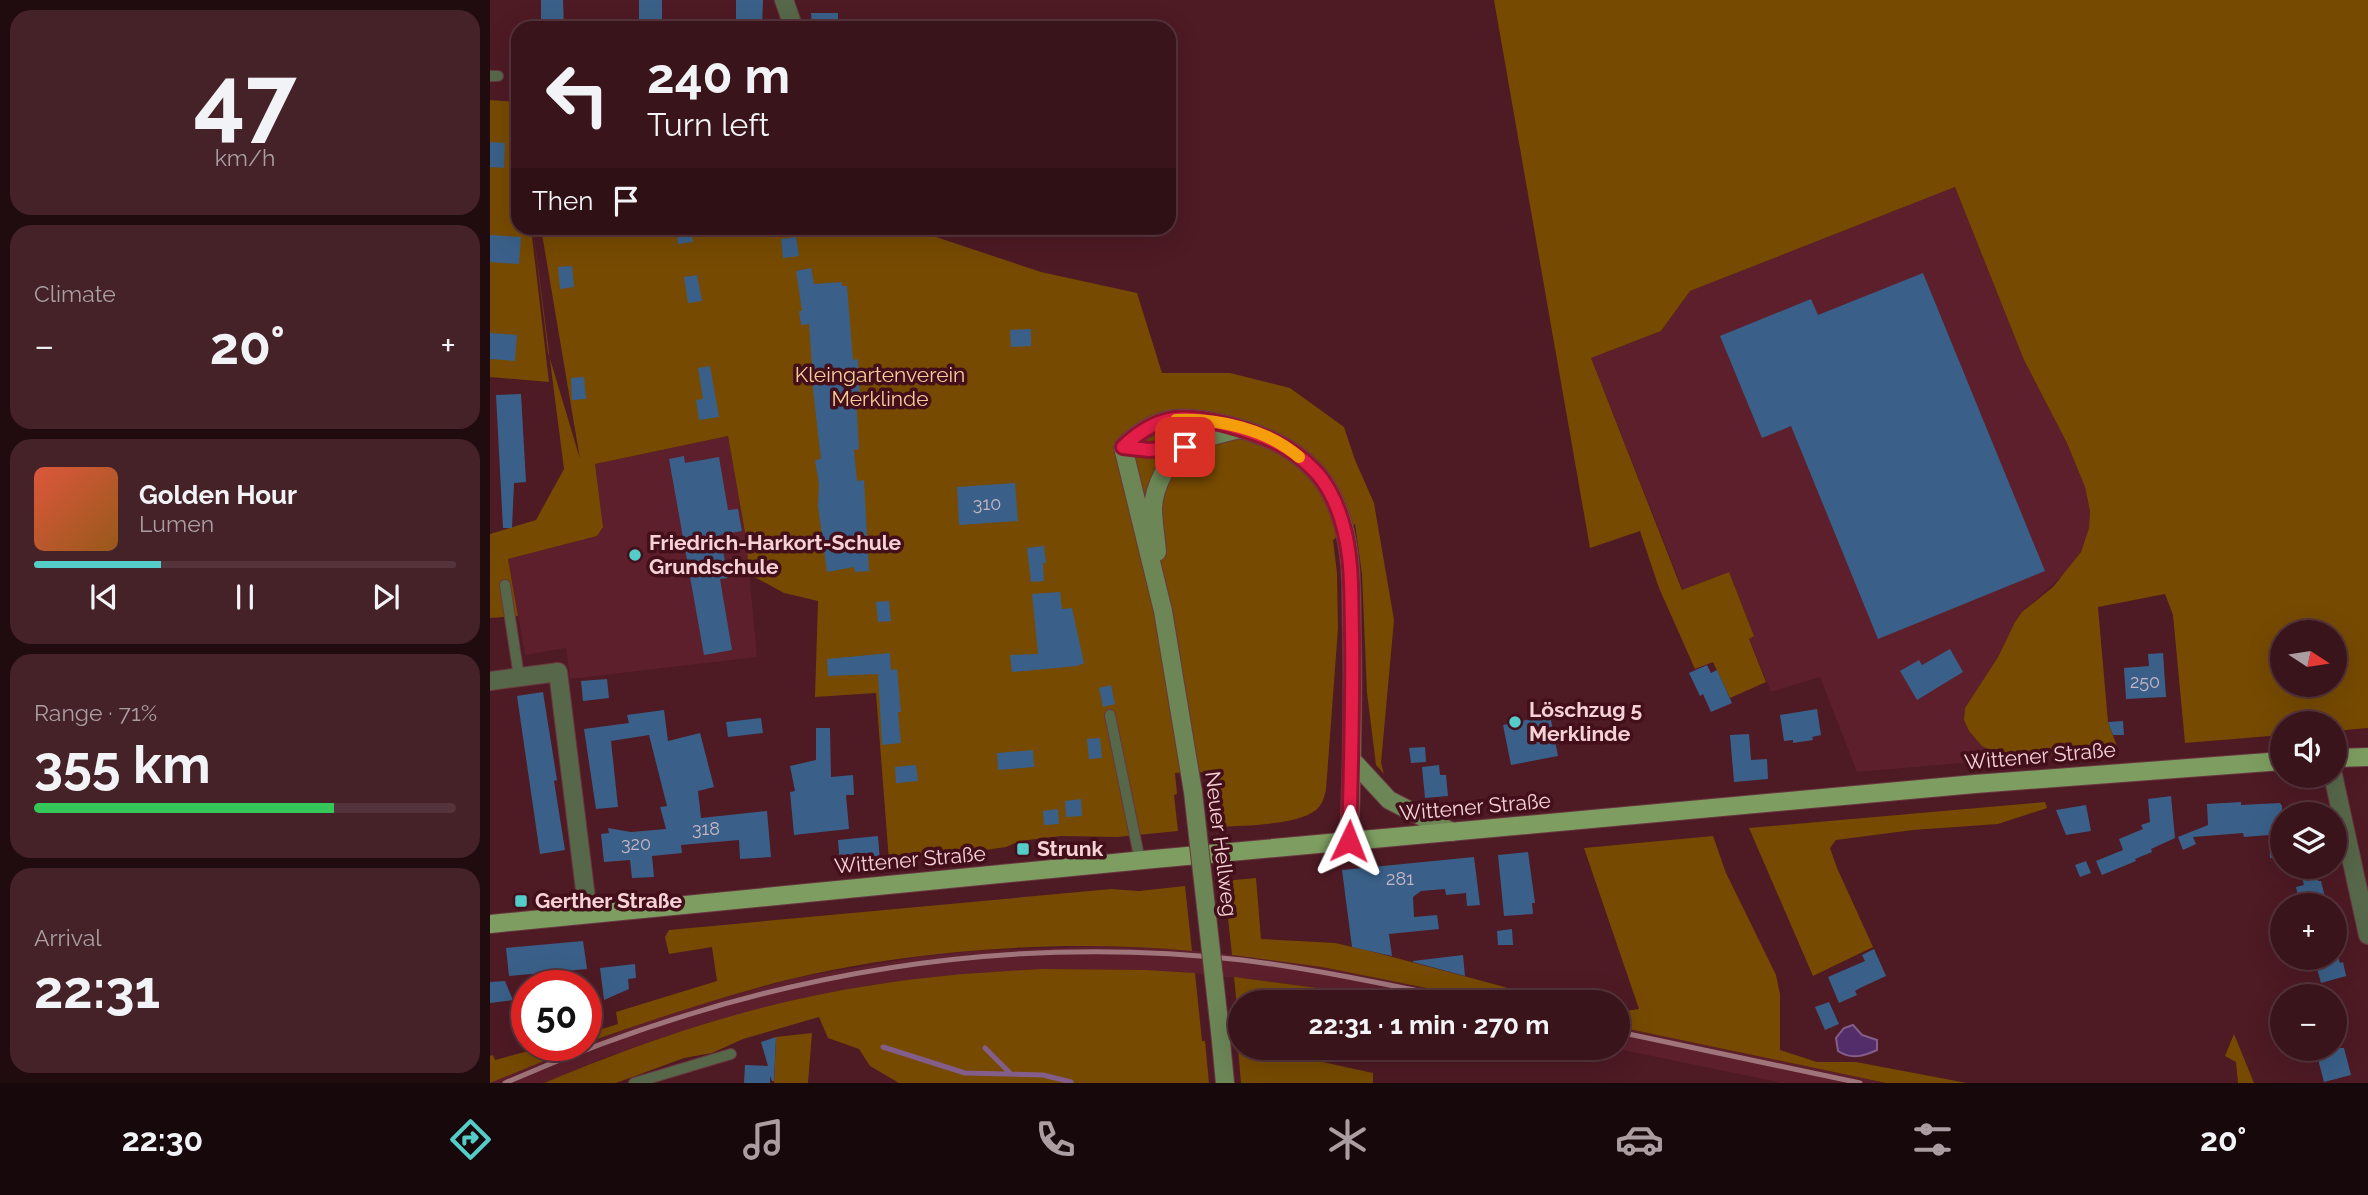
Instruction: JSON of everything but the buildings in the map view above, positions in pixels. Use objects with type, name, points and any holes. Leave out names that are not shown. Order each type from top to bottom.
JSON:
[{"type":"main road","points":[[1123,447],[1140,430],[1161,421],[1202,419],[1270,437],[1316,471],[1334,500],[1348,547],[1351,599],[1353,761],[1349,841]]},
{"type":"main road","points":[[1185,447],[1205,438],[1239,429]]},
{"type":"main road","name":"Neuer Hellweg","points":[[1123,447],[1163,611]]},
{"type":"main road","name":"Neuer Hellweg","points":[[1185,447],[1169,463],[1159,482],[1153,506],[1163,611],[1193,792],[1225,1083]]},
{"type":"main road","points":[[2347,758],[2368,757]]},
{"type":"main road","points":[[1353,761],[1390,800],[1452,832]]},
{"type":"main road","name":"Wittener Straße","points":[[490,924],[1349,841],[1975,784],[2270,762]]},
{"type":"street","points":[[784,0],[791,20]]},
{"type":"street","points":[[490,681],[558,672],[588,914]]},
{"type":"street","points":[[2336,788],[2368,935]]},
{"type":"lane","points":[[1123,447],[1149,450],[1185,447]]},
{"type":"lane","points":[[505,585],[519,677]]},
{"type":"lane","points":[[1110,715],[1140,861]]},
{"type":"lane","points":[[634,1083],[731,1054]]},
{"type":"shaded area","points":[[1955,187],[2024,360],[2067,443],[2085,487],[2090,511],[2089,528],[2081,552],[2063,575],[2022,612],[2015,622],[1998,657],[1965,708],[1964,720],[1969,731],[1989,751],[2008,759],[1857,772],[1820,677],[1771,692],[1749,638],[1754,636],[1729,572],[1683,590],[1591,358],[1661,331],[1690,291]]},
{"type":"shaded area","name":"Friedrich-Harkort-Schule Grundschule","points":[[728,436],[746,538],[757,657],[570,679],[566,648],[525,655],[508,559],[597,536],[603,526],[595,464]]},
{"type":"shaded area","points":[[1100,946],[1177,949],[1322,967],[1436,990],[1328,990],[1181,972],[1042,969],[979,973],[871,985],[798,1000],[670,1035],[602,1059],[602,1038],[683,1009],[799,977],[972,951]]},
{"type":"shaded area","points":[[1853,1025],[1862,1035],[1877,1040],[1877,1050],[1858,1056],[1838,1051],[1836,1038],[1844,1028]]},
{"type":"shaded area","points":[[1630,1029],[1886,1083],[1782,1083],[1630,1052]]},
{"type":"shaded area","points":[[543,1061],[596,1061],[544,1083],[490,1083]]},
{"type":"green space","points":[[1494,0],[2368,0],[2368,728],[2347,730],[2347,711],[2270,711],[2270,736],[2185,743],[2173,615],[2165,594],[2098,607],[2108,722],[2118,749],[2008,759],[1982,746],[1969,731],[1964,720],[1965,708],[1998,657],[2022,612],[2053,587],[2081,552],[2089,528],[2090,511],[2085,487],[2067,443],[2024,360],[1955,187],[1690,291],[1661,331],[1591,358],[1682,590],[1729,572],[1754,636],[1749,639],[1766,682],[1730,698],[1713,662],[1695,669],[1659,588],[1640,531],[1590,548]]},
{"type":"green space","points":[[490,100],[511,102],[511,235],[532,235],[549,382],[490,377]]},
{"type":"green space","points":[[534,235],[550,358],[548,352]]},
{"type":"green space","name":"Kleingartenverein Merklinde","points":[[542,235],[932,235],[1041,272],[1137,293],[1162,373],[1230,373],[1290,388],[1344,427],[1374,503],[1394,620],[1381,763],[1384,774],[1376,765],[1367,693],[1362,574],[1355,524],[1333,540],[1337,573],[1338,628],[1326,790],[1316,810],[1283,822],[1217,827],[1210,772],[1175,773],[1177,794],[1174,795],[1178,831],[1117,837],[1061,836],[1020,841],[984,852],[889,861],[876,693],[815,697],[818,601],[784,593],[749,574],[746,538],[728,436],[595,464],[603,527],[597,536],[508,559],[518,616],[490,618],[490,534],[536,520],[564,469],[550,358],[580,459]]},
{"type":"green space","points":[[2045,802],[2047,808],[1998,824],[1913,830],[1836,840],[1830,848],[1873,947],[1813,976],[1749,828]]},
{"type":"green space","points":[[1713,836],[1726,873],[1776,975],[1780,994],[1780,1050],[1817,1062],[1856,1062],[1967,1083],[1886,1083],[1630,1029],[1630,1010],[1639,1009],[1584,848]]},
{"type":"green space","points":[[1256,878],[1261,939],[1335,943],[1513,990],[1436,990],[1322,967],[1232,955],[1224,881]]},
{"type":"green space","points":[[1185,886],[1192,951],[1094,946],[1044,947],[992,949],[891,960],[768,985],[602,1038],[602,1029],[618,1024],[616,1012],[717,981],[712,947],[669,954],[665,937],[669,930],[1111,889],[1139,891]]},
{"type":"green space","points":[[1042,969],[1195,973],[1209,1083],[899,1083],[870,1066],[859,1049],[828,1038],[819,1017],[743,1039],[712,1053],[684,1058],[616,1083],[544,1083],[664,1037],[789,1001],[873,985]]},
{"type":"green space","points":[[1234,977],[1333,990],[1235,990]]},
{"type":"green space","points":[[812,1033],[808,1083],[774,1083],[776,1037]]},
{"type":"green space","points":[[2234,1034],[2254,1083],[2238,1083],[2236,1062],[2225,1056]]},
{"type":"green space","points":[[493,1055],[495,1060],[511,1056],[511,1061],[544,1061],[490,1083],[490,1056]]},
{"type":"green space","points":[[1239,1060],[1318,1060],[1373,1073],[1373,1083],[1241,1083]]},
{"type":"waterway","points":[[883,1047],[965,1073],[1043,1075],[1071,1082]]},
{"type":"waterway","points":[[985,1048],[1010,1073]]},
{"type":"railway","points":[[505,1083],[593,1047],[683,1016],[774,991],[866,972],[958,959],[1052,953],[1147,953],[1272,964],[1412,990]]},
{"type":"railway","points":[[1630,1034],[1860,1083]]},
{"type":"slow traffic","points":[[1176,420],[1202,419],[1270,437],[1299,457]]},
{"type":"place","name":"Friedrich-Harkort-Schule Grundschule","points":[[635,555]]},
{"type":"place","name":"Löschzug 5 Merklinde","points":[[1515,722]]},
{"type":"place","name":"Strunk","points":[[1023,849]]},
{"type":"place","name":"Gerther Straße","points":[[521,901]]},
{"type":"route","points":[[1185,447],[1149,450],[1123,447],[1140,430],[1161,421],[1202,419],[1270,437],[1316,471],[1334,500],[1348,547],[1351,599],[1353,761],[1349,841]]}]
